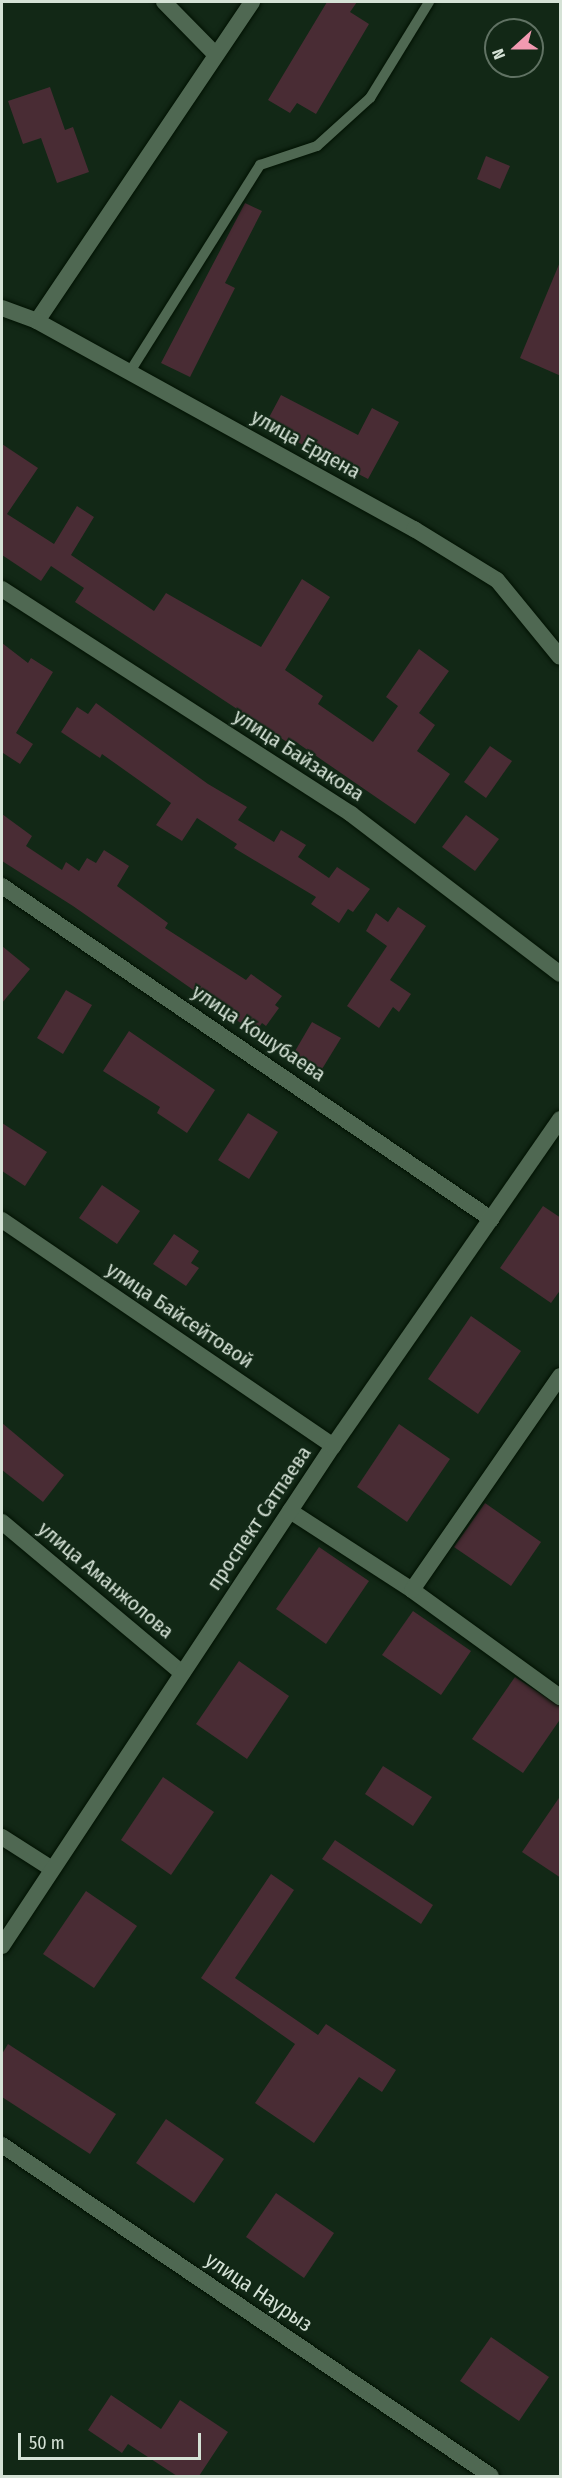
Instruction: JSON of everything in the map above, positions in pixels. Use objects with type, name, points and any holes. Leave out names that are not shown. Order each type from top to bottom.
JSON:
[{"type":"street","points":[[164,2],[216,55]]},
{"type":"street","points":[[37,321],[252,2]]},
{"type":"street","name":"улица Ердена","points":[[2,308],[37,321],[414,529],[497,580],[561,657]]},
{"type":"street","name":"улица Байзакова","points":[[2,589],[351,814],[561,974]]},
{"type":"street","name":"улица Кошубаева","points":[[2,885],[491,1219]]},
{"type":"street","name":"проспект Сатпаева","points":[[2,1946],[333,1446],[561,1119]]},
{"type":"street","name":"улица Байсейтовой","points":[[2,1221],[333,1446]]},
{"type":"street","points":[[412,1590],[561,1376]]},
{"type":"street","points":[[290,1511],[412,1590],[561,1697]]},
{"type":"street","name":"улица Аманжолова","points":[[2,1522],[182,1673]]},
{"type":"street","points":[[2,1837],[52,1869]]},
{"type":"street","name":"улица Наурыз","points":[[2,2145],[491,2476]]},
{"type":"lane","points":[[129,373],[260,165],[317,146],[370,98],[429,2]]},
{"type":"building","points":[[327,2],[357,2],[350,12],[369,24],[316,114],[297,103],[290,113],[268,100]]},
{"type":"building","points":[[50,87],[65,130],[73,127],[89,172],[57,183],[41,138],[23,144],[8,101]]},
{"type":"building","points":[[486,156],[510,166],[500,189],[477,179]]},
{"type":"building","points":[[245,203],[262,211],[225,283],[235,288],[190,377],[161,363]]},
{"type":"building","points":[[561,262],[561,376],[520,358]]},
{"type":"building","points":[[281,395],[358,435],[372,408],[399,422],[368,479],[265,425]]},
{"type":"building","points":[[2,444],[38,468],[7,514],[54,544],[77,506],[94,517],[71,555],[154,611],[166,593],[261,647],[302,579],[330,597],[285,670],[323,696],[318,704],[373,742],[398,706],[386,697],[419,649],[449,671],[419,713],[435,725],[417,751],[450,774],[415,824],[293,740],[290,744],[75,602],[84,588],[51,566],[41,581],[2,555]]},
{"type":"building","points":[[2,643],[28,663],[31,658],[53,672],[16,733],[33,744],[20,764],[3,753],[2,756]]},
{"type":"building","points":[[96,703],[208,784],[247,807],[238,820],[274,842],[281,830],[306,845],[298,857],[329,878],[337,867],[370,889],[353,912],[348,909],[339,923],[311,904],[316,897],[234,848],[237,844],[197,818],[182,841],[156,825],[171,803],[102,754],[100,758],[61,732],[77,707],[88,714]]},
{"type":"building","points":[[490,746],[512,761],[486,798],[464,782]]},
{"type":"building","points":[[2,814],[32,836],[26,846],[62,870],[66,862],[79,871],[87,858],[96,863],[104,850],[129,866],[117,886],[168,923],[165,928],[246,980],[251,974],[282,996],[275,1005],[279,1008],[266,1026],[262,1023],[255,1033],[73,906],[2,861]]},
{"type":"building","points":[[466,815],[499,839],[475,871],[442,847]]},
{"type":"building","points":[[398,907],[426,926],[390,980],[411,994],[399,1012],[393,1007],[379,1028],[347,1006],[387,946],[366,931],[376,913],[388,922]]},
{"type":"building","points":[[2,946],[30,969],[2,1003]]},
{"type":"building","points":[[66,990],[92,1005],[63,1054],[37,1038]]},
{"type":"building","points":[[312,1022],[341,1038],[319,1074],[291,1058]]},
{"type":"building","points":[[129,1031],[215,1090],[187,1133],[157,1113],[160,1107],[103,1071]]},
{"type":"building","points":[[248,1113],[278,1132],[249,1179],[218,1160]]},
{"type":"building","points":[[2,1123],[47,1152],[25,1186],[2,1171]]},
{"type":"building","points":[[102,1185],[140,1211],[117,1244],[79,1218]]},
{"type":"building","points":[[543,1206],[561,1218],[561,1289],[551,1303],[500,1268]]},
{"type":"building","points":[[174,1234],[199,1251],[191,1263],[199,1268],[186,1286],[153,1264]]},
{"type":"building","points":[[471,1316],[521,1351],[478,1414],[428,1379]]},
{"type":"building","points":[[2,1423],[64,1475],[43,1502],[2,1470]]},
{"type":"building","points":[[399,1424],[450,1459],[407,1522],[357,1487]]},
{"type":"building","points":[[485,1503],[541,1542],[511,1586],[454,1547]]},
{"type":"building","points":[[319,1547],[369,1581],[326,1644],[276,1609]]},
{"type":"building","points":[[413,1611],[471,1651],[441,1695],[382,1655]]},
{"type":"building","points":[[239,1661],[289,1696],[247,1759],[196,1724]]},
{"type":"building","points":[[515,1677],[561,1707],[561,1718],[523,1773],[472,1739]]},
{"type":"building","points":[[383,1766],[432,1797],[413,1826],[365,1794]]},
{"type":"building","points":[[163,1777],[214,1812],[171,1875],[121,1840]]},
{"type":"building","points":[[561,1795],[561,1878],[522,1852]]},
{"type":"building","points":[[335,1840],[433,1905],[421,1924],[322,1859]]},
{"type":"building","points":[[271,1874],[294,1890],[235,1978],[318,2035],[326,2024],[396,2070],[382,2092],[359,2077],[314,2143],[255,2103],[295,2044],[201,1978]]},
{"type":"building","points":[[86,1891],[137,1926],[94,1988],[43,1954]]},
{"type":"building","points":[[8,2044],[116,2114],[90,2154],[2,2097],[2,2054]]},
{"type":"building","points":[[166,2119],[224,2159],[194,2203],[136,2163]]},
{"type":"building","points":[[276,2193],[334,2233],[304,2278],[246,2237]]},
{"type":"building","points":[[491,2337],[549,2377],[519,2421],[460,2381]]},
{"type":"building","points":[[111,2395],[161,2429],[180,2400],[228,2432],[199,2476],[177,2476],[128,2444],[122,2453],[88,2430]]}]
